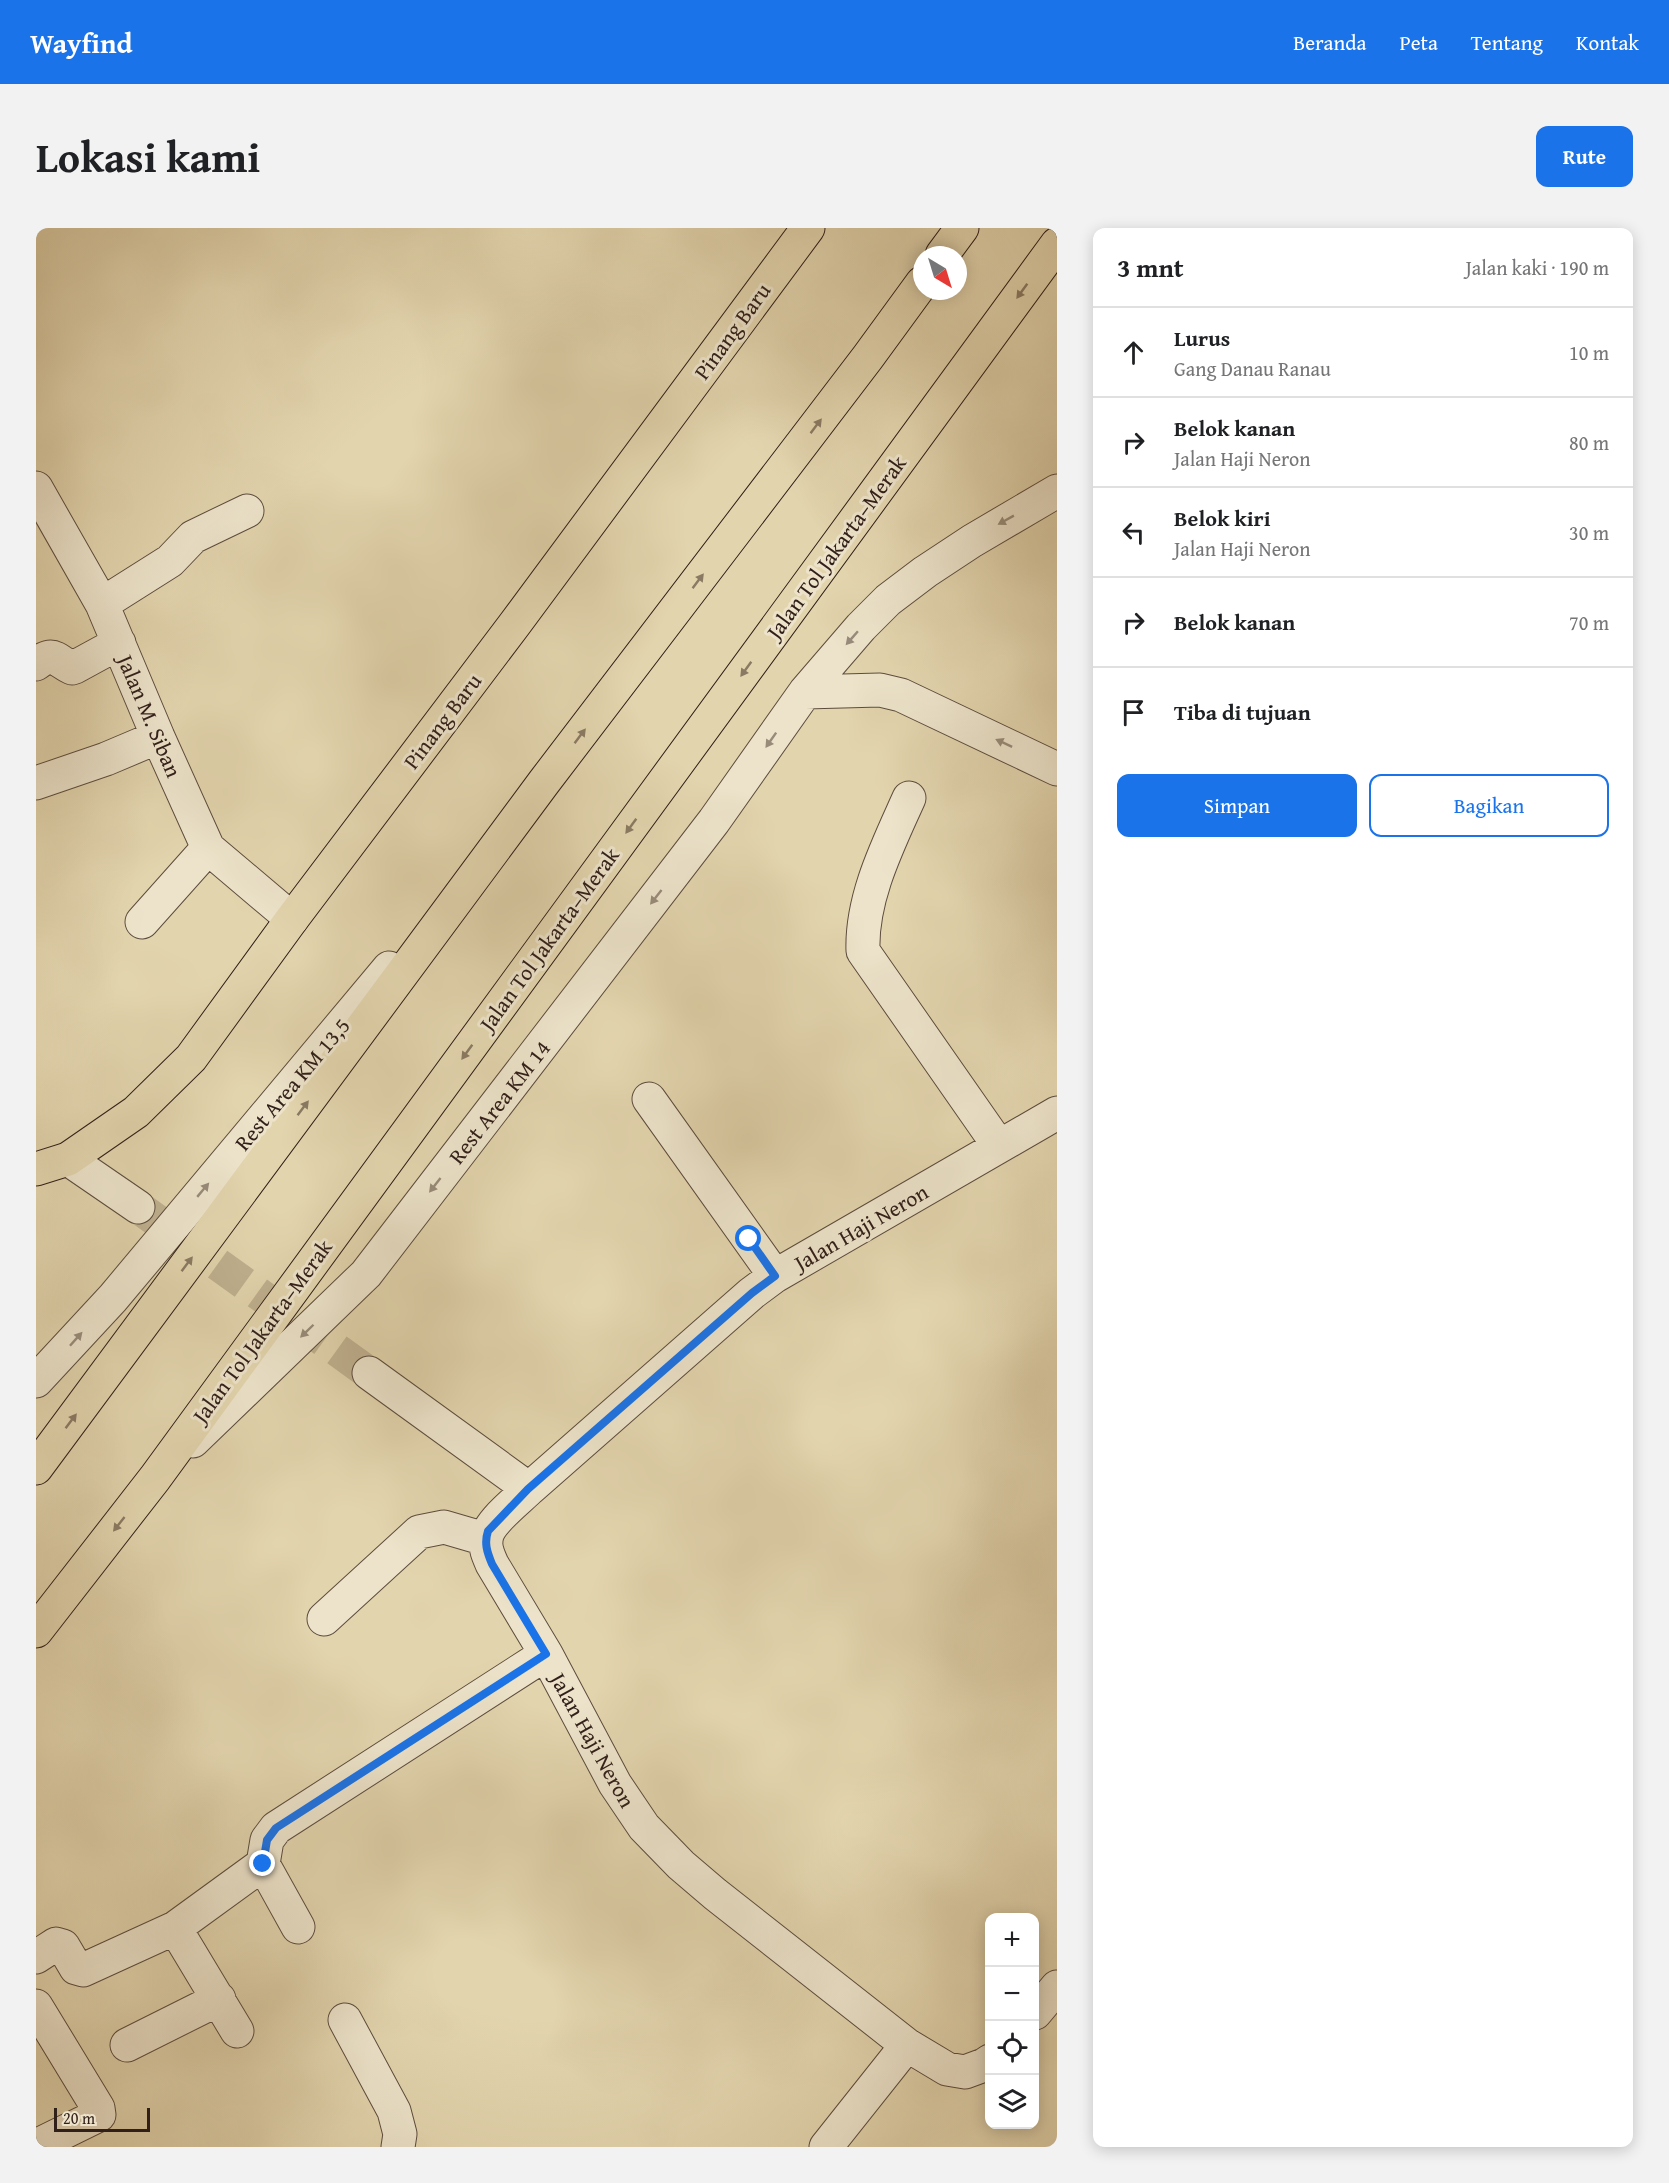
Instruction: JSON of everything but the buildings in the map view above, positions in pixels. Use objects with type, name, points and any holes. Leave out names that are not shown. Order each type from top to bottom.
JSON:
[{"type":"main road","name":"Pinang Baru","points":[[36,1169],[68,1159],[136,1112],[191,1058],[292,919],[507,635],[808,228]]},
{"type":"main road","points":[[949,246],[962,228]]},
{"type":"main road","name":"Jalan Tol Jakarta–Merak","points":[[36,1631],[155,1478],[1057,244]]},
{"type":"main road","points":[[36,1468],[544,782],[861,367],[913,295]]},
{"type":"street","name":"Jalan M. Siban","points":[[36,488],[102,604],[208,848],[292,919]]},
{"type":"street","name":"Rest Area KM 14","points":[[155,1478],[366,1274],[714,821],[805,692],[861,627],[888,600],[925,572],[972,541],[1057,491]]},
{"type":"street","points":[[102,604],[170,561],[193,537],[247,511]]},
{"type":"street","points":[[36,664],[49,656],[72,668],[119,643]]},
{"type":"street","points":[[805,692],[880,690],[902,695],[1057,769]]},
{"type":"street","points":[[36,783],[106,759],[158,737]]},
{"type":"street","name":"Rest Area KM 13,5","points":[[36,1381],[113,1298],[544,782]]},
{"type":"street","points":[[909,798],[880,863],[862,933],[863,951],[999,1146]]},
{"type":"street","points":[[142,922],[208,848]]},
{"type":"street","points":[[649,1099],[775,1276]]},
{"type":"street","name":"Jalan Haji Neron","points":[[985,2064],[965,2072],[947,2069],[907,2045],[715,1894],[681,1865],[644,1827],[615,1784],[546,1654],[492,1564],[486,1549],[509,1511],[752,1293],[775,1276],[1057,1113]]},
{"type":"street","points":[[68,1159],[138,1207]]},
{"type":"street","points":[[369,1373],[509,1511]]},
{"type":"street","points":[[324,1619],[419,1532],[509,1511]]},
{"type":"street","points":[[298,1927],[263,1864],[267,1840],[276,1828],[546,1654]]},
{"type":"street","points":[[36,1957],[56,1944],[63,1946],[76,1968],[83,1970],[175,1928],[263,1864]]},
{"type":"street","points":[[175,1928],[237,2031]]},
{"type":"street","points":[[1039,2008],[1057,1987]]},
{"type":"street","points":[[127,2045],[219,1999]]},
{"type":"street","points":[[36,2006],[98,2108],[99,2115],[42,2143]]},
{"type":"street","points":[[345,2020],[394,2111],[400,2134],[398,2147]]},
{"type":"street","points":[[826,2147],[907,2045]]},
{"type":"tunnel","points":[[138,1207],[369,1373]]},
{"type":"route","points":[[263,1864],[267,1840],[276,1828],[546,1654],[492,1564],[486,1549],[485,1539],[488,1531],[528,1489],[752,1293],[775,1276],[749,1239]]}]
